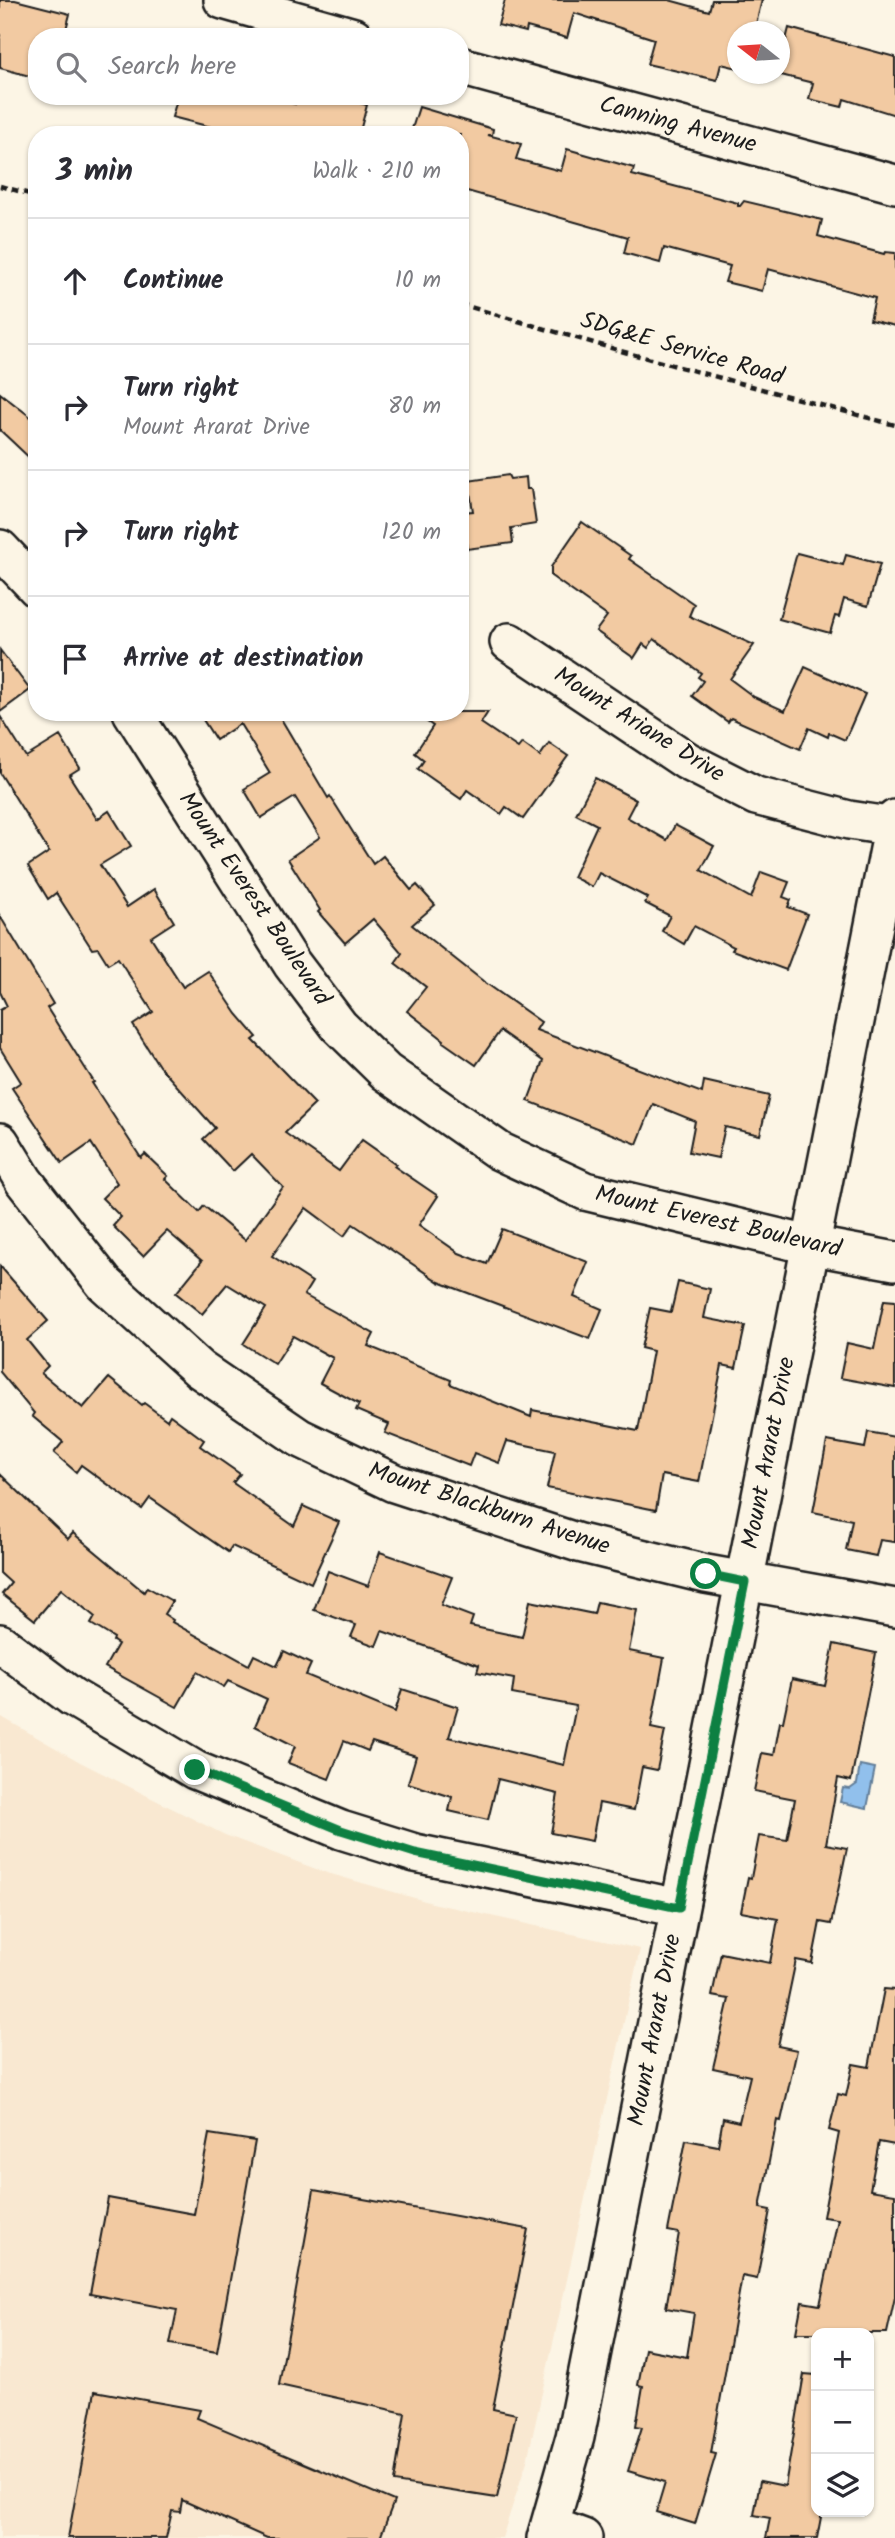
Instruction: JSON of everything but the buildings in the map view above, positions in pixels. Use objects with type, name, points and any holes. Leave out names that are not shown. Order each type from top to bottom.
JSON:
[{"type":"street","points":[[223,0],[305,11],[337,28]]},
{"type":"street","name":"Canning Avenue","points":[[469,68],[895,184]]},
{"type":"street","points":[[0,549],[28,579]]},
{"type":"street","name":"Mount Ariane Drive","points":[[509,642],[687,761],[756,796],[849,820],[894,824]]},
{"type":"street","name":"Mount Everest Boulevard","points":[[138,721],[292,964],[339,1026],[386,1072],[499,1151],[585,1191],[809,1245],[895,1261]]},
{"type":"street","name":"Mount Ararat Drive","points":[[560,2534],[575,2437],[894,824]]},
{"type":"street","name":"Mount Blackburn Avenue","points":[[0,1142],[24,1181],[104,1283],[199,1369],[300,1438],[394,1483],[579,1543],[745,1582],[895,1608]]},
{"type":"street","points":[[0,1643],[72,1697],[195,1770],[341,1830],[415,1853],[679,1908]]},
{"type":"path","points":[[0,186],[28,194]]},
{"type":"path","name":"SDG&E Service Road","points":[[469,307],[628,353],[895,425]]},
{"type":"shaded area","points":[[0,1716],[80,1762],[225,1835],[324,1872],[432,1903],[640,1949],[527,2461],[502,2538],[0,2538]]},
{"type":"water","points":[[860,1765],[875,1768],[867,1808],[840,1802],[843,1788],[850,1789],[857,1784]]},
{"type":"route","points":[[195,1770],[341,1830],[415,1853],[679,1908],[745,1582],[706,1574]]}]
